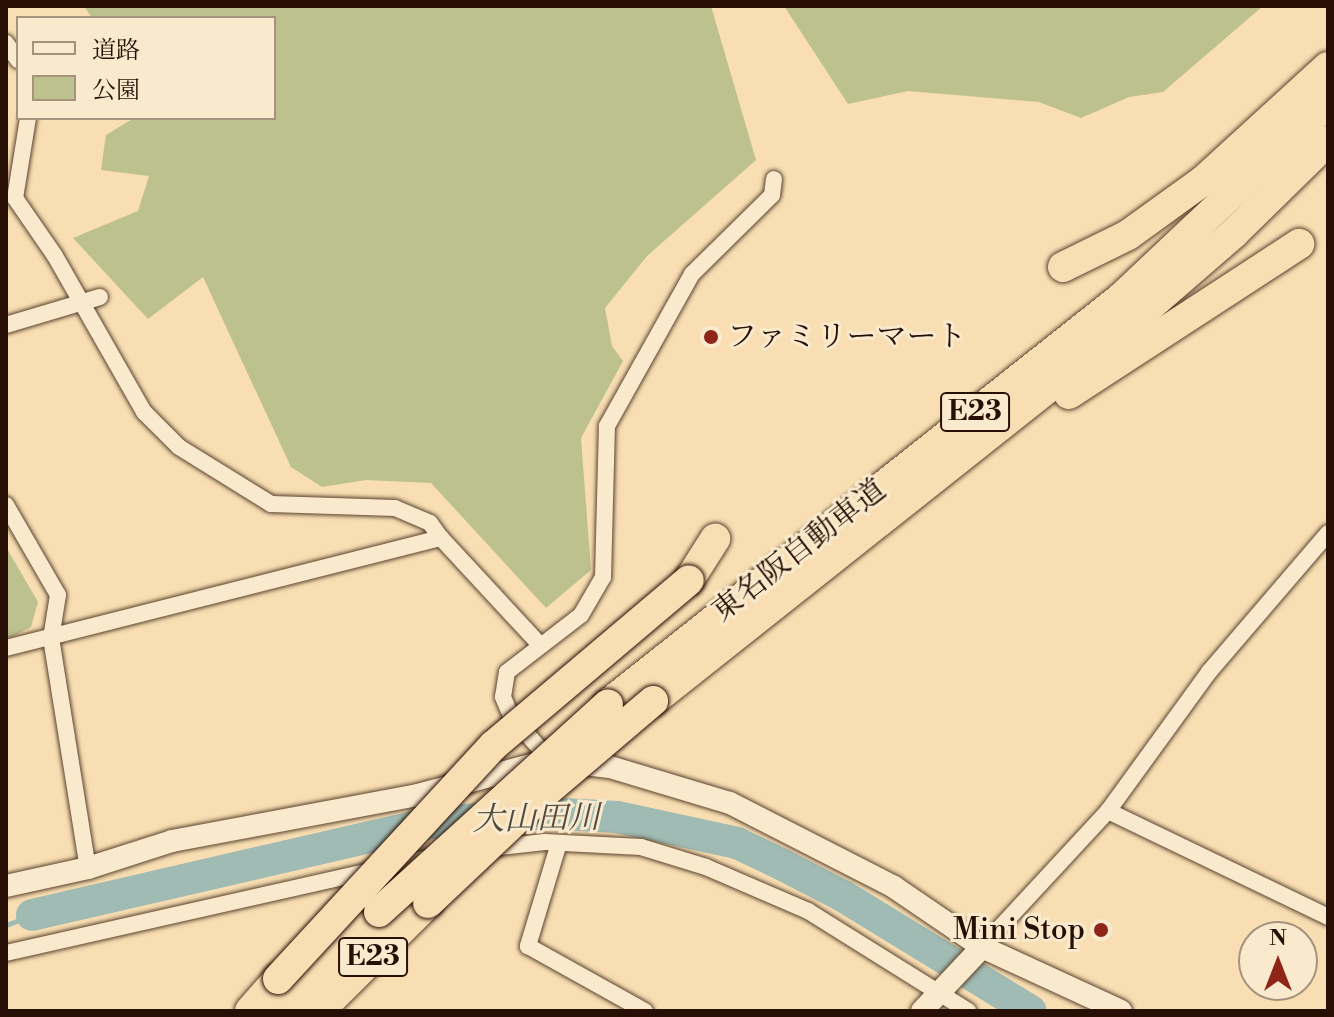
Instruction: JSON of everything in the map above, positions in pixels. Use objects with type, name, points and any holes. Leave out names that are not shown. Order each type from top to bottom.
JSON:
[{"type":"highway","points":[[1063,267],[1128,235],[1203,181],[1328,67]]},
{"type":"highway","name":"東名阪自動車道","points":[[282,1011],[379,912],[608,704],[1121,298],[1328,103]]},
{"type":"highway","name":"東名阪自動車道","points":[[319,1011],[541,796],[653,701],[969,453],[1234,233],[1328,141]]},
{"type":"highway","points":[[969,453],[1011,436],[1299,244]]},
{"type":"highway","points":[[250,1011],[494,745],[689,580],[715,539]]},
{"type":"street","points":[[28,120],[15,198],[82,302],[144,412],[179,447],[271,504],[395,508],[430,523],[540,645]]},
{"type":"street","points":[[550,760],[511,716],[503,697],[507,672],[581,615],[603,577],[607,426],[692,274],[772,195],[774,179]]},
{"type":"street","points":[[6,325],[100,297]]},
{"type":"street","points":[[6,505],[58,595],[51,638],[88,868]]},
{"type":"street","points":[[922,1011],[1108,811],[1209,672],[1328,533]]},
{"type":"street","points":[[6,648],[441,538]]},
{"type":"street","points":[[6,886],[88,868],[172,841],[418,795],[550,760],[610,767],[730,803],[894,887],[980,949],[1121,1011]]},
{"type":"street","points":[[1108,811],[1328,917]]},
{"type":"street","points":[[559,843],[545,902],[528,946],[645,1011]]},
{"type":"street","points":[[6,953],[357,871],[460,852],[559,843],[641,847],[759,886],[942,990],[968,1011]]},
{"type":"green space","points":[[84,6],[711,6],[756,160],[647,256],[605,308],[612,346],[623,361],[581,438],[591,570],[546,608],[431,483],[366,480],[322,487],[291,467],[203,277],[148,319],[73,238],[138,211],[149,176],[101,170],[106,135],[131,120],[276,120],[276,16],[91,16]]},
{"type":"green space","points":[[784,6],[1263,6],[1163,92],[1129,97],[1081,118],[1039,102],[908,91],[848,104]]},
{"type":"green space","points":[[6,547],[38,602],[31,627],[12,637],[6,637]]},
{"type":"waterway","name":"大山田川","points":[[32,915],[432,823],[546,813],[617,817],[737,843],[843,896],[1031,1011]]},
{"type":"waterway","name":"大山田川","points":[[6,925],[32,915]]},
{"type":"place","name":"ファミリーマート","points":[[711,337]]},
{"type":"place","name":"Mini Stop","points":[[1101,930]]}]
